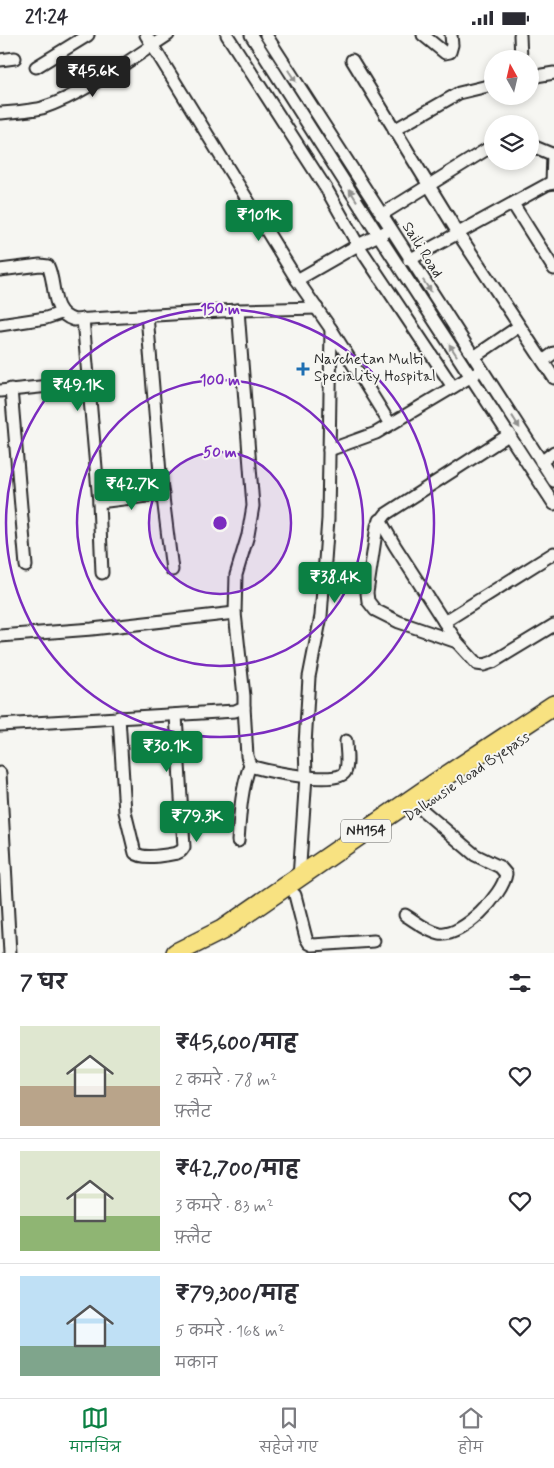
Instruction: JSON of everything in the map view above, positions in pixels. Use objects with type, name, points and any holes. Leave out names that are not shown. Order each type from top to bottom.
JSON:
[{"type":"highway","name":"NH154","points":[[176,953],[222,930],[297,886],[434,784],[554,705]]},
{"type":"highway","name":"Dalhousie Road Byepass","points":[[207,953],[297,886],[554,720]]},
{"type":"street","points":[[36,67],[88,35]]},
{"type":"street","points":[[0,113],[39,108],[53,104],[118,68],[149,40],[168,35]]},
{"type":"street","points":[[227,35],[327,190],[358,245],[453,387]]},
{"type":"street","points":[[251,35],[379,236],[554,504]]},
{"type":"street","name":"Saili Road","points":[[266,35],[409,260],[484,371],[554,481]]},
{"type":"street","points":[[423,35],[445,53],[450,52],[451,35]]},
{"type":"street","points":[[520,35],[521,50]]},
{"type":"street","points":[[149,40],[297,280],[331,329],[390,424]]},
{"type":"street","points":[[0,61],[15,59]]},
{"type":"street","points":[[352,61],[458,233],[518,327],[554,379]]},
{"type":"street","points":[[539,76],[554,73]]},
{"type":"street","points":[[394,130],[458,93],[484,87]]},
{"type":"street","points":[[409,260],[553,183],[554,155],[539,149]]},
{"type":"street","points":[[381,215],[484,150]]},
{"type":"street","points":[[513,204],[554,269]]},
{"type":"street","points":[[297,280],[358,245],[391,229]]},
{"type":"street","points":[[0,270],[40,265],[48,266],[61,313],[70,319],[238,310],[317,308]]},
{"type":"street","points":[[238,310],[253,506],[248,535],[236,575],[235,613],[244,696],[247,756],[250,765],[241,800],[238,841]]},
{"type":"street","points":[[0,325],[46,318],[61,313]]},
{"type":"street","points":[[147,315],[163,494],[172,570]]},
{"type":"street","points":[[83,319],[99,502],[102,573]]},
{"type":"street","points":[[474,357],[518,327]]},
{"type":"street","points":[[331,329],[328,519],[321,616],[309,677],[305,745],[306,777],[297,886],[306,938],[309,943],[313,945],[374,941]]},
{"type":"street","points":[[543,361],[554,353]]},
{"type":"street","points":[[329,450],[376,433],[470,376],[484,371]]},
{"type":"street","points":[[26,566],[6,390],[89,382]]},
{"type":"street","points":[[457,642],[399,622],[371,606],[367,593],[377,526],[386,514],[510,434]]},
{"type":"street","points":[[541,462],[554,452]]},
{"type":"street","points":[[99,502],[163,494]]},
{"type":"street","points":[[380,520],[457,642],[476,664],[493,663],[554,625]]},
{"type":"street","points":[[444,621],[554,553]]},
{"type":"street","points":[[0,636],[92,629],[235,613]]},
{"type":"street","points":[[0,725],[235,711],[244,707]]},
{"type":"street","points":[[119,717],[126,812],[135,853],[138,856],[146,856],[177,853],[184,847],[176,715]]},
{"type":"street","points":[[250,765],[306,777],[340,777],[345,773],[346,768],[346,741]]},
{"type":"street","points":[[0,773],[10,953]]},
{"type":"street","points":[[405,915],[436,933],[448,933],[474,919],[485,909],[494,899],[505,881],[506,874],[500,867],[475,855],[420,808]]},
{"type":"place","name":"Navchetan Multi Speciality Hospital","points":[[303,369]]}]
